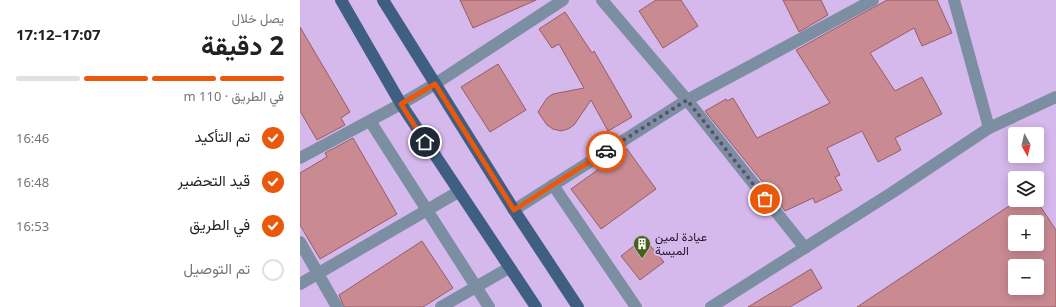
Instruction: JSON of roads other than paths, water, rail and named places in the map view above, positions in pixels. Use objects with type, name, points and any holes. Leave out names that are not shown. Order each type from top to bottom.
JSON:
[{"type":"main road","points":[[341,0],[401,104],[458,192],[536,307]]},
{"type":"main road","points":[[383,0],[514,210],[578,307]]},
{"type":"street","points":[[300,158],[370,121],[435,84],[562,0]]},
{"type":"street","points":[[602,0],[687,100],[805,248]]},
{"type":"street","points":[[514,210],[687,100],[873,0]]},
{"type":"street","points":[[954,0],[989,128]]},
{"type":"street","points":[[711,307],[805,248],[989,128],[1056,97]]},
{"type":"street","points":[[370,121],[489,307]]},
{"type":"street","points":[[553,185],[636,307]]},
{"type":"street","points":[[300,284],[458,192]]},
{"type":"street","points":[[300,242],[337,307]]},
{"type":"street","points":[[441,307],[509,268]]},
{"type":"place","name":"عيادة لمين الميسة","points":[[642,259]]}]
